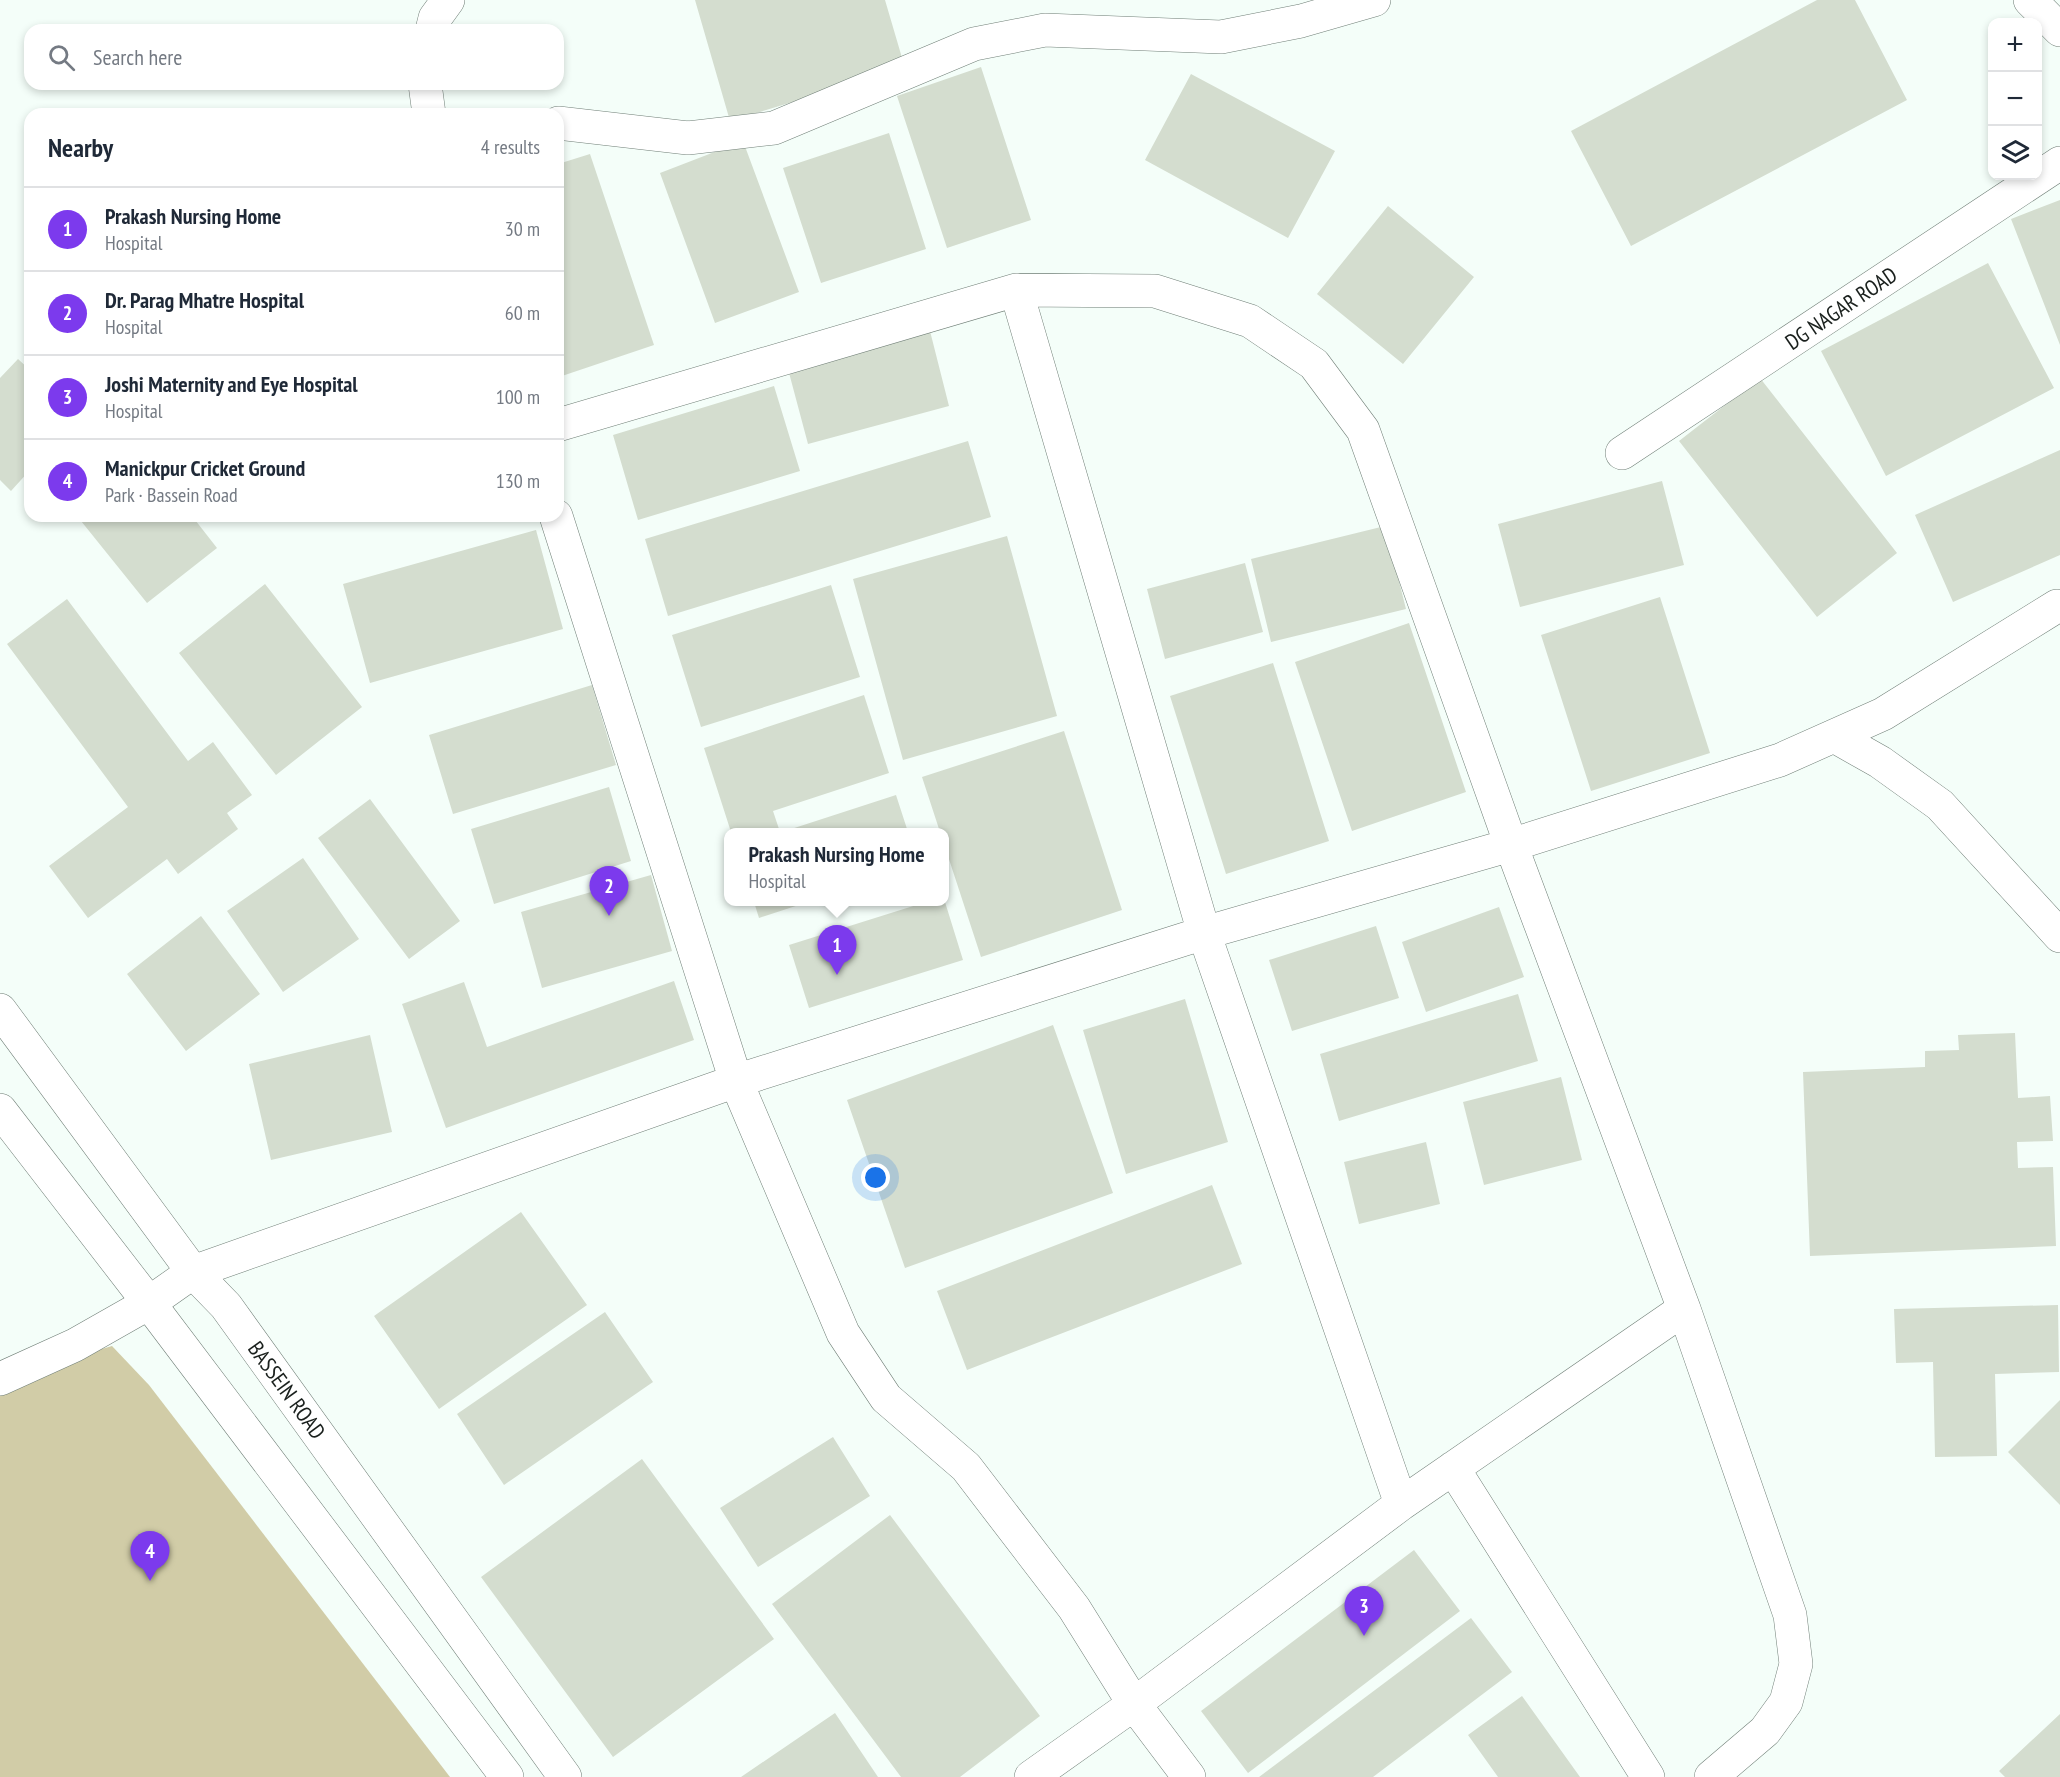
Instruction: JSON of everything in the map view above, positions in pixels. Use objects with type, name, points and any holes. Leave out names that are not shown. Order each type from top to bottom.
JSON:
[{"type":"street","points":[[434,24],[435,18],[448,0]]},
{"type":"street","points":[[564,124],[688,138],[774,128],[974,44],[1045,30],[1221,37],[1301,21],[1374,0]]},
{"type":"street","points":[[2030,0],[2060,30]]},
{"type":"street","points":[[426,90],[428,108]]},
{"type":"street","name":"DG NAGAR ROAD","points":[[1622,453],[2060,163]]},
{"type":"street","points":[[1016,290],[1204,933],[1401,1504]]},
{"type":"street","points":[[564,423],[1016,290],[1155,291],[1250,321],[1314,364],[1363,430],[1511,845],[1684,1309],[1790,1615],[1796,1664],[1786,1702],[1765,1731],[1711,1777]]},
{"type":"street","points":[[558,522],[736,1080],[843,1333],[886,1398],[966,1467],[1074,1608],[1134,1704],[1189,1777]]},
{"type":"street","points":[[0,1379],[75,1345],[149,1303],[193,1272],[736,1080],[1204,933],[1511,845],[1780,760],[1882,714],[2057,606]]},
{"type":"street","points":[[1834,736],[1880,762],[1940,805],[2060,936]]},
{"type":"street","name":"BASSEIN ROAD","points":[[0,1010],[193,1272],[226,1306],[509,1697],[564,1777]]},
{"type":"street","points":[[0,1110],[149,1303],[507,1777]]},
{"type":"street","points":[[1031,1777],[1134,1704],[1401,1504],[1684,1309]]},
{"type":"street","points":[[1453,1468],[1648,1777]]},
{"type":"shaded area","points":[[112,1346],[149,1385],[450,1777],[0,1777],[0,1379]]},
{"type":"building","points":[[695,0],[885,0],[905,68],[730,121]]},
{"type":"building","points":[[1817,0],[1855,0],[1907,100],[1631,246],[1571,131]]},
{"type":"building","points":[[981,67],[1031,220],[947,248],[897,96]]},
{"type":"building","points":[[1191,74],[1335,151],[1288,238],[1145,160]]},
{"type":"building","points":[[889,133],[926,249],[821,283],[783,168]]},
{"type":"building","points":[[743,141],[799,292],[715,323],[660,173]]},
{"type":"building","points":[[590,154],[654,345],[564,375],[564,162]]},
{"type":"building","points":[[2060,200],[2060,345],[2011,219]]},
{"type":"building","points":[[1388,206],[1474,277],[1403,364],[1317,294]]},
{"type":"building","points":[[1988,263],[2054,388],[1886,476],[1821,351]]},
{"type":"building","points":[[930,331],[949,406],[808,444],[788,369]]},
{"type":"building","points":[[18,359],[24,364],[24,477],[11,491],[0,480],[0,378]]},
{"type":"building","points":[[1760,378],[1897,553],[1817,617],[1679,441]]},
{"type":"building","points":[[774,386],[800,471],[638,520],[613,435]]},
{"type":"building","points":[[968,441],[991,517],[668,616],[645,539]]},
{"type":"building","points":[[2060,450],[2060,555],[1953,602],[1915,515]]},
{"type":"building","points":[[1662,481],[1684,565],[1520,607],[1498,524]]},
{"type":"building","points":[[82,522],[197,522],[217,548],[147,603]]},
{"type":"building","points":[[1385,526],[1406,609],[1271,642],[1251,559]]},
{"type":"building","points":[[536,530],[563,629],[370,683],[343,584]]},
{"type":"building","points":[[1007,536],[1057,716],[903,760],[853,579]]},
{"type":"building","points":[[1245,563],[1263,632],[1165,659],[1147,589]]},
{"type":"building","points":[[265,584],[362,707],[276,775],[179,653]]},
{"type":"building","points":[[831,585],[860,677],[701,727],[672,635]]},
{"type":"building","points":[[1660,597],[1710,753],[1591,791],[1541,635]]},
{"type":"building","points":[[67,599],[188,761],[213,742],[252,795],[227,813],[238,829],[178,874],[167,859],[88,918],[49,866],[128,807],[7,644]]},
{"type":"building","points":[[1409,623],[1466,792],[1352,831],[1295,662]]},
{"type":"building","points":[[1273,663],[1329,841],[1226,874],[1170,696]]},
{"type":"building","points":[[592,685],[616,765],[453,814],[429,735]]},
{"type":"building","points":[[864,695],[889,773],[773,811],[779,828],[730,828],[704,748]]},
{"type":"building","points":[[1064,731],[1122,910],[981,957],[949,859],[949,828],[939,828],[922,777]]},
{"type":"building","points":[[609,787],[631,861],[494,904],[471,829]]},
{"type":"building","points":[[896,795],[907,828],[794,828]]},
{"type":"building","points":[[370,799],[460,921],[409,959],[318,838]]},
{"type":"building","points":[[303,858],[359,939],[283,992],[227,911]]},
{"type":"building","points":[[651,875],[672,951],[542,988],[521,912]]},
{"type":"building","points":[[755,906],[796,906],[759,918]]},
{"type":"building","points":[[913,906],[946,906],[963,960],[809,1008],[789,945]]},
{"type":"building","points":[[1499,907],[1524,977],[1426,1012],[1402,942]]},
{"type":"building","points":[[201,916],[260,994],[186,1051],[127,974]]},
{"type":"building","points":[[1376,926],[1399,998],[1292,1031],[1269,960]]},
{"type":"building","points":[[674,981],[694,1040],[446,1128],[402,1004],[464,982],[487,1047]]},
{"type":"building","points":[[1518,994],[1538,1061],[1339,1121],[1320,1054]]},
{"type":"building","points":[[1185,999],[1228,1142],[1126,1174],[1083,1030]]},
{"type":"building","points":[[1053,1025],[1113,1193],[905,1268],[847,1100]]},
{"type":"building","points":[[2015,1033],[2018,1098],[2050,1096],[2053,1141],[2017,1142],[2018,1168],[2053,1167],[2056,1246],[1810,1256],[1803,1072],[1925,1067],[1925,1051],[1959,1050],[1958,1035]]},
{"type":"building","points":[[370,1035],[392,1132],[271,1160],[249,1064]]},
{"type":"building","points":[[1561,1077],[1582,1160],[1484,1185],[1463,1102]]},
{"type":"building","points":[[1426,1142],[1440,1204],[1359,1224],[1344,1162]]},
{"type":"building","points":[[1212,1185],[1242,1264],[967,1370],[937,1291]]},
{"type":"building","points":[[521,1212],[587,1305],[439,1409],[374,1316]]},
{"type":"building","points":[[2058,1305],[2059,1372],[1995,1374],[1997,1456],[1935,1457],[1933,1362],[1896,1363],[1894,1309]]},
{"type":"building","points":[[605,1312],[653,1382],[504,1485],[457,1414]]},
{"type":"building","points":[[2060,1400],[2060,1505],[2008,1452]]},
{"type":"building","points":[[833,1437],[870,1496],[758,1567],[720,1508]]},
{"type":"building","points":[[642,1459],[774,1639],[613,1757],[481,1577]]},
{"type":"building","points":[[890,1515],[1040,1716],[960,1777],[901,1777],[772,1604]]},
{"type":"building","points":[[1414,1550],[1460,1611],[1248,1773],[1201,1711]]},
{"type":"building","points":[[1471,1618],[1512,1672],[1373,1777],[1259,1777]]},
{"type":"building","points":[[1522,1696],[1580,1777],[1498,1777],[1468,1735]]},
{"type":"building","points":[[835,1713],[878,1777],[741,1777]]},
{"type":"building","points":[[2060,1714],[2060,1777],[2005,1777],[1999,1771]]},
{"type":"place","name":"Dr. Parag Mhatre Hospital","points":[[609,916]]},
{"type":"place","name":"Prakash Nursing Home","points":[[837,975]]},
{"type":"place","name":"Manickpur Cricket Ground","points":[[150,1581]]},
{"type":"place","name":"Joshi Maternity and Eye Hospital","points":[[1364,1636]]}]
